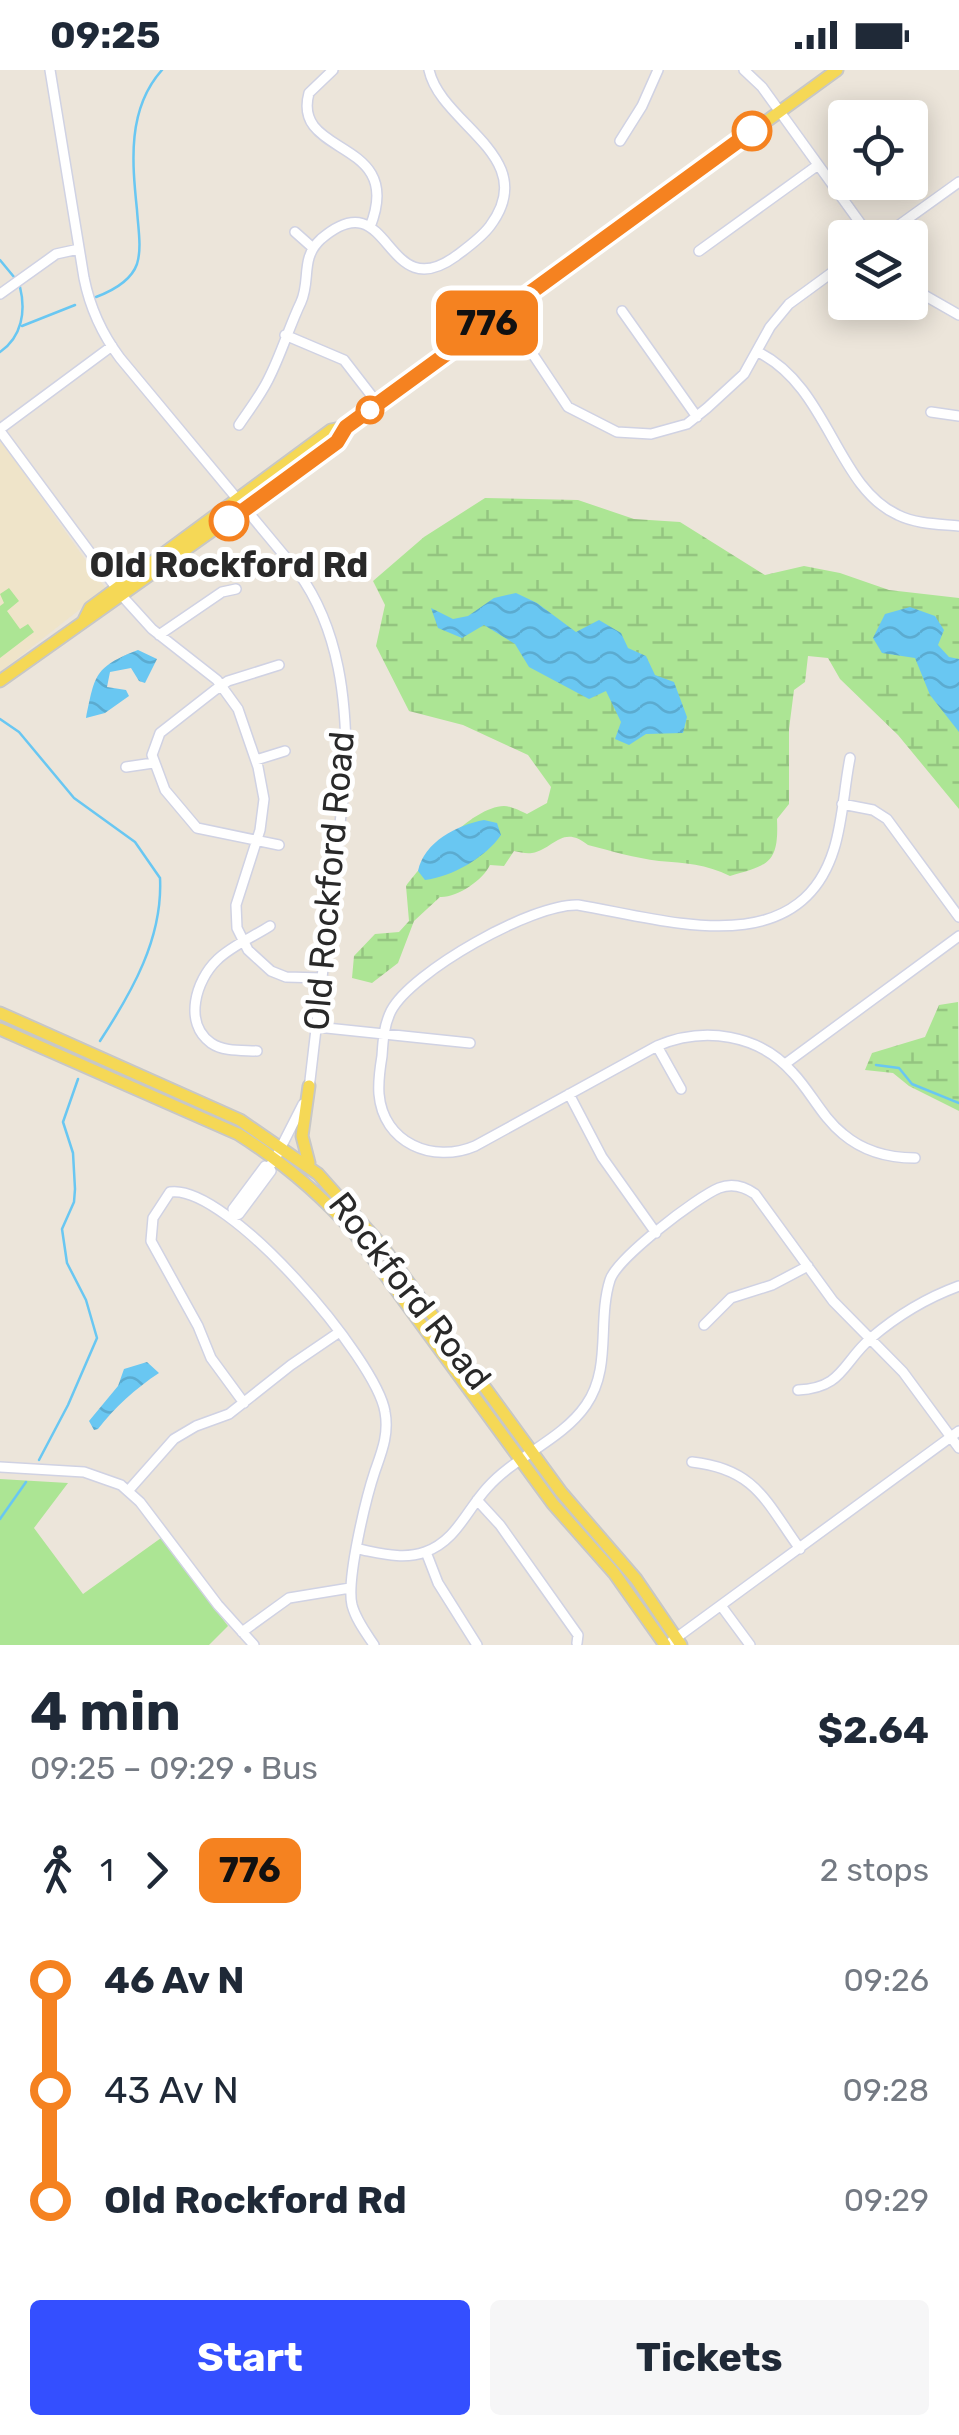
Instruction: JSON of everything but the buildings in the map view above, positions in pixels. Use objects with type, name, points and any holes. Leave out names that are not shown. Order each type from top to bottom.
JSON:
[{"type":"main road","points":[[0,682],[84,620],[90,608],[119,593],[240,505],[337,442],[346,427],[838,70]]},
{"type":"main road","name":"Rockford Road","points":[[0,1013],[240,1120],[318,1174],[382,1246],[584,1520],[636,1579],[672,1643]]},
{"type":"main road","name":"Rockford Road","points":[[0,1028],[228,1130],[324,1200],[353,1231],[553,1504],[672,1643]]},
{"type":"main road","points":[[310,1086],[302,1143],[307,1160],[318,1174]]},
{"type":"street","name":"Old Rockford Road","points":[[50,70],[89,301],[112,346],[310,589],[334,646],[345,720],[346,772],[310,1086],[271,1171],[239,1214],[233,1216]]},
{"type":"street","points":[[332,70],[309,93],[308,120],[320,134],[353,152],[369,170],[376,192],[370,227]]},
{"type":"street","points":[[239,425],[269,378],[304,293],[306,264],[313,248],[342,225],[370,227],[418,275],[442,266],[478,239],[488,230],[501,206],[500,168],[483,139],[439,95],[430,70]]},
{"type":"street","points":[[620,141],[658,70]]},
{"type":"street","points":[[744,70],[762,88],[857,220]]},
{"type":"street","points":[[698,252],[818,165]]},
{"type":"street","points":[[906,220],[959,182]]},
{"type":"street","points":[[295,232],[313,248]]},
{"type":"street","points":[[0,294],[56,254],[79,249]]},
{"type":"street","points":[[504,311],[556,390],[577,414],[617,432],[638,435],[673,430],[697,417],[744,374],[770,327],[789,304],[828,275]]},
{"type":"street","points":[[928,297],[959,315]]},
{"type":"street","points":[[622,311],[697,417]]},
{"type":"street","points":[[284,336],[344,360],[378,404]]},
{"type":"street","points":[[112,346],[0,430],[119,593],[159,635],[221,685],[238,710],[256,760],[264,799],[257,840],[236,905],[238,928],[256,958],[278,975],[323,978]]},
{"type":"street","points":[[758,352],[787,372],[814,403],[866,491],[887,509],[919,521],[959,526]]},
{"type":"street","points":[[931,412],[959,416]]},
{"type":"street","points":[[159,635],[222,592],[236,589]]},
{"type":"street","points":[[278,845],[238,834],[206,832],[188,822],[164,790],[153,763],[153,748],[160,733],[221,685],[279,665]]},
{"type":"street","points":[[256,760],[286,750]]},
{"type":"street","points":[[850,758],[834,851],[805,896],[760,923],[726,928],[578,905],[545,909],[492,932],[397,1001],[384,1033],[379,1094],[392,1128],[412,1146],[450,1154],[475,1146],[657,1046],[684,1037],[720,1036],[755,1045],[785,1064],[844,1136],[872,1151],[915,1158]]},
{"type":"street","points":[[126,768],[153,763]]},
{"type":"street","points":[[842,804],[873,810],[887,819],[959,917]]},
{"type":"street","points":[[257,1051],[212,1044],[200,1031],[195,1016],[197,996],[208,972],[226,952],[270,926]]},
{"type":"street","points":[[785,1064],[959,936]]},
{"type":"street","points":[[317,1027],[470,1042]]},
{"type":"street","points":[[657,1046],[681,1089]]},
{"type":"street","points":[[569,1094],[602,1156],[656,1233]]},
{"type":"street","points":[[358,1548],[399,1556],[426,1552],[452,1535],[476,1500],[519,1459],[563,1428],[586,1405],[599,1375],[610,1280],[621,1260],[711,1193],[728,1186],[756,1194],[845,1315],[903,1372],[955,1434],[959,1448]]},
{"type":"street","points":[[244,1403],[211,1358],[198,1326],[151,1241],[152,1218],[164,1198],[177,1191],[233,1216],[278,1258],[362,1366],[384,1403],[387,1431],[350,1588],[355,1614],[374,1645]]},
{"type":"street","points":[[704,1325],[731,1298],[772,1285],[808,1266]]},
{"type":"street","points":[[798,1390],[819,1389],[832,1382],[870,1339],[926,1299],[959,1286]]},
{"type":"street","points":[[128,1490],[174,1439],[244,1403],[338,1334]]},
{"type":"street","points":[[672,1643],[955,1434]]},
{"type":"street","points":[[692,1462],[725,1467],[749,1482],[800,1550]]},
{"type":"street","points":[[0,1467],[84,1472],[128,1490],[254,1645]]},
{"type":"street","points":[[476,1500],[500,1524],[534,1572],[578,1635],[577,1643]]},
{"type":"street","points":[[426,1552],[438,1584],[477,1645]]},
{"type":"street","points":[[242,1632],[289,1598],[350,1588]]},
{"type":"street","points":[[722,1607],[750,1645]]},
{"type":"shaded area","points":[[0,439],[106,589],[0,672]]},
{"type":"green space","points":[[485,498],[578,500],[634,519],[680,522],[765,575],[804,566],[840,573],[889,590],[959,598],[959,809],[898,735],[840,679],[828,658],[808,656],[805,682],[794,690],[789,729],[789,804],[777,819],[776,845],[763,865],[730,876],[687,863],[623,854],[571,837],[532,853],[514,851],[504,866],[490,865],[476,882],[454,895],[440,897],[414,921],[398,963],[372,983],[352,978],[354,956],[375,934],[399,932],[409,921],[406,886],[450,837],[491,809],[507,806],[527,814],[547,803],[551,787],[528,755],[463,725],[409,711],[376,646],[385,605],[373,581],[424,537]]},
{"type":"green space","points":[[9,588],[19,601],[7,611],[20,629],[28,624],[34,632],[0,658],[0,606],[4,603],[0,594]]},
{"type":"green space","points":[[958,1002],[959,1111],[909,1086],[893,1073],[865,1070],[872,1053],[925,1037],[939,1005]]},
{"type":"green space","points":[[0,1479],[68,1483],[34,1528],[83,1594],[161,1538],[228,1626],[209,1645],[0,1645]]},
{"type":"water","points":[[516,593],[537,603],[576,632],[599,620],[621,633],[628,648],[646,656],[655,675],[674,682],[687,717],[683,733],[646,734],[629,745],[615,739],[621,722],[606,691],[589,699],[529,667],[515,644],[484,625],[462,638],[438,628],[431,608],[453,619],[468,616],[494,598]]},
{"type":"water","points":[[910,607],[935,616],[944,630],[938,645],[949,657],[959,659],[959,732],[930,695],[915,658],[882,653],[873,638],[885,614]]},
{"type":"water","points":[[138,650],[157,659],[145,683],[139,681],[131,668],[110,672],[107,687],[126,690],[129,696],[105,713],[86,718],[99,674]]},
{"type":"water","points":[[484,820],[497,823],[501,835],[495,843],[457,870],[425,880],[418,871],[434,843],[463,826]]},
{"type":"water","points":[[147,1362],[159,1373],[94,1430],[89,1421],[118,1386],[124,1369]]},
{"type":"waterway","points":[[96,297],[126,280],[137,264],[134,137],[143,102],[162,70]]},
{"type":"waterway","points":[[0,260],[14,277]]},
{"type":"waterway","points":[[0,352],[21,323],[20,287]]},
{"type":"waterway","points":[[22,326],[75,305]]},
{"type":"waterway","points":[[0,719],[19,732],[74,798],[135,842],[160,878],[160,900],[151,943],[134,984],[100,1041]]},
{"type":"waterway","points":[[876,1065],[899,1068],[912,1084],[959,1103]]},
{"type":"waterway","points":[[39,1460],[97,1338],[86,1300],[67,1263],[62,1229],[74,1202],[75,1189],[73,1153],[63,1122],[78,1079]]},
{"type":"waterway","points":[[0,1519],[26,1482]]},
{"type":"bus line","name":"776","points":[[229,521],[337,442],[346,427],[752,131]]},
{"type":"place","name":"Old Rockford Rd","points":[[229,521]]}]
